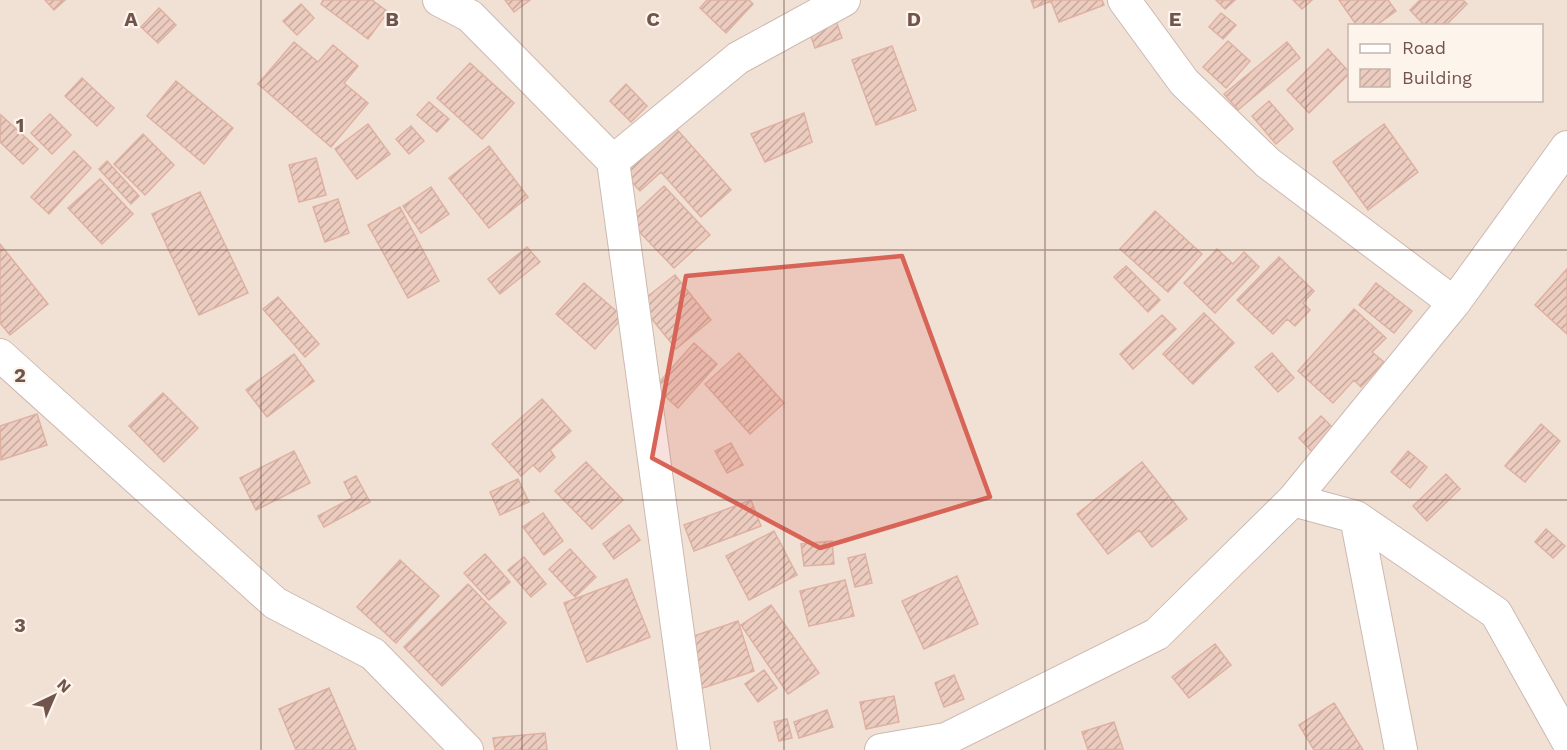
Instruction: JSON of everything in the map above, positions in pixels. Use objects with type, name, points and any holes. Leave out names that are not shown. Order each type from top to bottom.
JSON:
[{"type":"street","points":[[440,0],[470,16],[613,161],[694,750]]},
{"type":"street","points":[[613,161],[738,58],[844,0]]},
{"type":"street","points":[[1124,0],[1184,82],[1268,163],[1454,303]]},
{"type":"street","points":[[881,750],[946,739],[1157,634],[1293,500],[1454,303],[1567,147]]},
{"type":"street","points":[[0,355],[275,603],[373,654],[467,750]]},
{"type":"street","points":[[1293,500],[1356,517],[1496,614],[1567,740]]},
{"type":"street","points":[[1356,517],[1401,750]]},
{"type":"highlighted area","points":[[902,256],[990,497],[820,548],[652,458],[686,276]]},
{"type":"shaded area","points":[[0,0],[1567,0],[1567,750],[0,750]]},
{"type":"building","points":[[45,0],[65,0],[54,10]]},
{"type":"building","points":[[323,0],[372,0],[388,12],[368,39],[321,4]]},
{"type":"building","points":[[505,0],[530,0],[514,12]]},
{"type":"building","points":[[707,0],[749,0],[753,4],[726,33],[700,8]]},
{"type":"building","points":[[1031,0],[1102,0],[1104,5],[1059,22],[1051,1],[1034,8]]},
{"type":"building","points":[[1216,0],[1235,0],[1225,9]]},
{"type":"building","points":[[1293,0],[1312,0],[1302,9]]},
{"type":"building","points":[[1339,0],[1388,0],[1396,11],[1378,24],[1356,24]]},
{"type":"building","points":[[1420,0],[1463,0],[1467,4],[1447,24],[1423,24],[1410,10]]},
{"type":"building","points":[[301,4],[314,18],[297,35],[283,21]]},
{"type":"building","points":[[159,8],[176,25],[158,43],[141,27]]},
{"type":"building","points":[[1221,13],[1236,25],[1223,39],[1209,27]]},
{"type":"building","points":[[835,18],[842,38],[815,48],[808,28]]},
{"type":"building","points":[[1228,41],[1250,61],[1226,88],[1203,67]]},
{"type":"building","points":[[294,42],[318,62],[333,45],[358,66],[344,83],[368,103],[331,147],[258,84]]},
{"type":"building","points":[[1287,42],[1300,58],[1238,110],[1224,94]]},
{"type":"building","points":[[892,46],[916,110],[876,125],[852,60]]},
{"type":"building","points":[[1328,49],[1348,71],[1348,75],[1309,113],[1287,90]]},
{"type":"building","points":[[470,63],[514,103],[482,139],[437,98]]},
{"type":"building","points":[[82,78],[114,108],[97,126],[65,96]]},
{"type":"building","points":[[176,81],[233,128],[204,164],[147,116]]},
{"type":"building","points":[[626,84],[647,106],[631,122],[610,101]]},
{"type":"building","points":[[1269,101],[1293,129],[1276,144],[1252,116]]},
{"type":"building","points":[[429,102],[449,119],[437,132],[417,115]]},
{"type":"building","points":[[804,113],[812,142],[765,162],[751,134]]},
{"type":"building","points":[[50,114],[71,135],[52,154],[31,133]]},
{"type":"building","points":[[1,115],[38,149],[23,164],[0,142]]},
{"type":"building","points":[[368,124],[390,154],[357,179],[335,149]]},
{"type":"building","points":[[1384,124],[1418,172],[1368,210],[1333,162]]},
{"type":"building","points":[[673,125],[731,190],[701,217],[661,172],[640,191],[622,171]]},
{"type":"building","points":[[411,126],[424,141],[409,154],[396,139]]},
{"type":"building","points":[[143,134],[174,165],[145,195],[114,164]]},
{"type":"building","points":[[489,146],[528,197],[489,228],[449,178]]},
{"type":"building","points":[[74,151],[91,168],[49,214],[31,197]]},
{"type":"building","points":[[316,158],[326,195],[299,202],[289,165]]},
{"type":"building","points":[[107,161],[139,196],[131,204],[99,169]]},
{"type":"building","points":[[100,179],[133,214],[102,244],[68,208]]},
{"type":"building","points":[[664,186],[710,235],[674,268],[628,220]]},
{"type":"building","points":[[431,187],[449,214],[421,233],[403,206]]},
{"type":"building","points":[[200,192],[248,293],[199,315],[152,214]]},
{"type":"building","points":[[338,199],[349,233],[325,242],[313,207]]},
{"type":"building","points":[[400,207],[439,281],[408,298],[368,225]]},
{"type":"building","points":[[1155,211],[1202,254],[1168,292],[1120,249]]},
{"type":"building","points":[[0,244],[48,304],[10,335],[0,323]]},
{"type":"building","points":[[527,247],[540,262],[500,294],[488,279]]},
{"type":"building","points":[[1217,249],[1233,264],[1244,252],[1259,267],[1215,313],[1184,283]]},
{"type":"building","points":[[1279,257],[1314,291],[1303,303],[1310,310],[1295,326],[1287,319],[1273,334],[1237,300]]},
{"type":"building","points":[[1126,266],[1160,300],[1148,312],[1114,277]]},
{"type":"building","points":[[1567,269],[1567,334],[1535,305]]},
{"type":"building","points":[[675,275],[711,320],[676,349],[639,303]]},
{"type":"building","points":[[584,283],[623,317],[595,349],[556,314]]},
{"type":"building","points":[[1376,283],[1412,311],[1394,333],[1359,305]]},
{"type":"building","points":[[278,297],[319,344],[305,357],[263,309]]},
{"type":"building","points":[[1354,309],[1386,338],[1372,352],[1384,362],[1361,387],[1354,380],[1333,403],[1298,371]]},
{"type":"building","points":[[1204,313],[1234,343],[1193,384],[1163,354]]},
{"type":"building","points":[[1162,315],[1176,329],[1133,369],[1120,354]]},
{"type":"building","points":[[694,343],[717,364],[678,408],[655,387]]},
{"type":"building","points":[[739,353],[784,403],[750,434],[705,384]]},
{"type":"building","points":[[1272,353],[1294,378],[1278,392],[1255,367]]},
{"type":"building","points":[[294,354],[314,381],[267,417],[246,390]]},
{"type":"building","points":[[163,393],[198,428],[164,462],[129,426]]},
{"type":"building","points":[[542,399],[571,431],[550,450],[555,457],[540,472],[533,465],[521,476],[492,444]]},
{"type":"building","points":[[37,414],[47,445],[1,460],[0,426]]},
{"type":"building","points":[[1321,416],[1340,435],[1317,457],[1299,438]]},
{"type":"building","points":[[1541,424],[1560,441],[1525,482],[1505,466]]},
{"type":"building","points":[[731,443],[743,465],[727,473],[715,451]]},
{"type":"building","points":[[294,451],[310,483],[256,510],[240,478]]},
{"type":"building","points":[[1408,451],[1427,467],[1410,488],[1391,472]]},
{"type":"building","points":[[586,462],[623,500],[592,529],[555,491]]},
{"type":"building","points":[[1142,462],[1187,519],[1152,547],[1139,530],[1108,554],[1077,514]]},
{"type":"building","points":[[1446,474],[1460,489],[1427,521],[1413,506]]},
{"type":"building","points":[[356,476],[370,502],[324,527],[318,516],[352,498],[344,482]]},
{"type":"building","points":[[518,479],[529,502],[500,515],[490,492]]},
{"type":"building","points":[[751,500],[761,526],[694,551],[684,525]]},
{"type":"building","points":[[543,513],[563,541],[544,555],[523,527]]},
{"type":"building","points":[[629,525],[640,540],[614,559],[603,544]]},
{"type":"building","points":[[1546,529],[1565,546],[1553,558],[1535,542]]},
{"type":"building","points":[[774,531],[797,575],[749,600],[726,556]]},
{"type":"building","points":[[832,541],[834,564],[804,566],[801,544]]},
{"type":"building","points":[[570,549],[596,577],[575,597],[549,569]]},
{"type":"building","points":[[485,554],[510,582],[489,600],[464,573]]},
{"type":"building","points":[[865,554],[872,583],[855,587],[848,558]]},
{"type":"building","points":[[524,557],[546,584],[531,597],[508,570]]},
{"type":"building","points":[[400,560],[439,596],[396,643],[357,607]]},
{"type":"building","points":[[957,576],[978,624],[924,649],[902,601]]},
{"type":"building","points":[[627,579],[650,637],[587,662],[564,603]]},
{"type":"building","points":[[845,580],[854,616],[809,626],[800,591]]},
{"type":"building","points":[[468,584],[506,623],[442,686],[404,647]]},
{"type":"building","points":[[771,605],[819,673],[788,694],[741,625]]},
{"type":"building","points":[[738,621],[754,671],[697,690],[694,636]]},
{"type":"building","points":[[1215,644],[1231,665],[1189,698],[1172,677]]},
{"type":"building","points":[[764,670],[777,688],[758,702],[745,684]]},
{"type":"building","points":[[954,675],[964,699],[944,707],[935,683]]},
{"type":"building","points":[[329,688],[356,750],[296,750],[279,709]]},
{"type":"building","points":[[894,696],[899,722],[866,729],[860,702]]},
{"type":"building","points":[[1334,703],[1363,750],[1314,750],[1299,725]]},
{"type":"building","points":[[827,710],[833,727],[799,738],[794,722]]},
{"type":"building","points":[[787,719],[792,738],[779,741],[774,722]]},
{"type":"building","points":[[1114,722],[1123,749],[1088,750],[1082,732]]},
{"type":"building","points":[[545,733],[547,750],[495,750],[493,738]]}]
